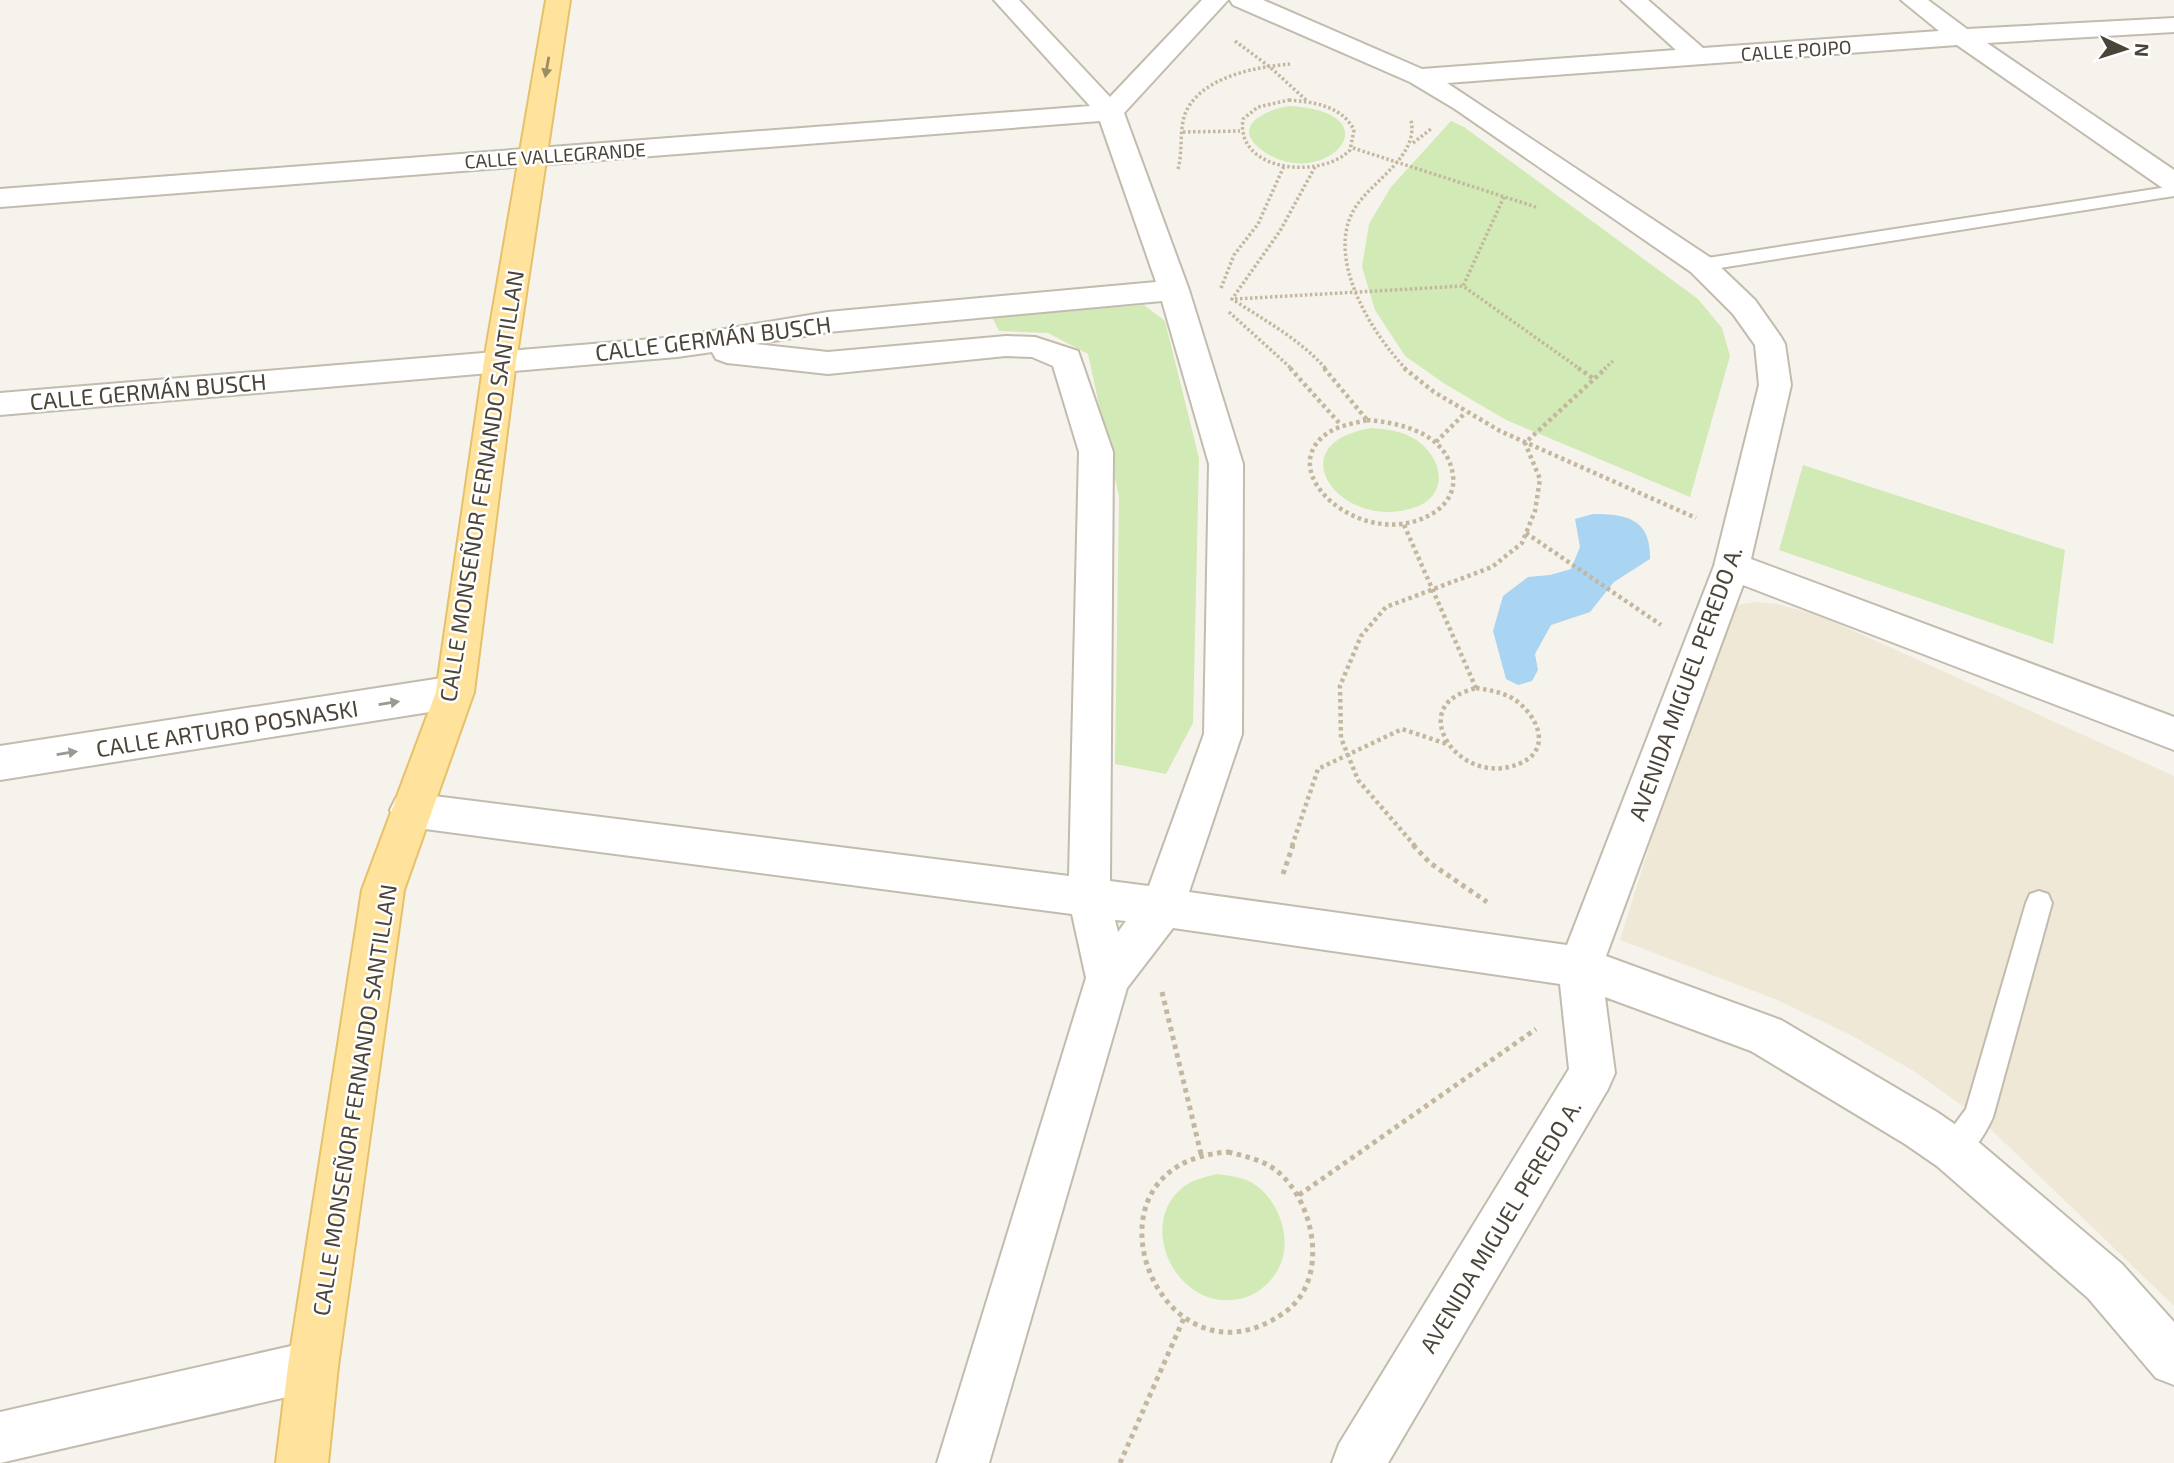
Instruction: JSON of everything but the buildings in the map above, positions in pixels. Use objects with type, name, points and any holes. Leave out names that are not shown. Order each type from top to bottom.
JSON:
[{"type":"main road","name":"CALLE MONSEÑOR FERNANDO SANTILLAN","points":[[302,1463],[313,1366],[383,890],[455,692],[500,361],[558,0]]},
{"type":"street","points":[[963,1463],[1108,978],[1155,917],[1223,734],[1226,464],[1176,296],[1110,112],[1006,0]]},
{"type":"street","name":"AVENIDA MIGUEL PEREDO A.","points":[[1242,0],[1419,78],[1464,103],[1701,265],[1744,307],[1770,344],[1775,385],[1735,551],[1581,982],[1592,1073],[1358,1463]]},
{"type":"street","points":[[1633,0],[1698,57]]},
{"type":"street","points":[[1913,0],[1962,37],[2174,183]]},
{"type":"street","points":[[1110,112],[1208,8]]},
{"type":"street","name":"CALLE POJPO","points":[[1419,78],[1962,37],[2174,25]]},
{"type":"street","name":"CALLE VALLEGRANDE","points":[[0,198],[1110,112]]},
{"type":"street","name":"CALLE GERMÁN BUSCH","points":[[0,404],[677,347],[828,322],[1176,296]]},
{"type":"street","points":[[677,347],[828,363],[1006,346],[1035,347],[1067,359],[1096,452],[1089,899],[1108,978]]},
{"type":"street","points":[[1735,551],[2174,734]]},
{"type":"street","name":"CALLE ARTURO POSNASKI","points":[[0,763],[455,692]]},
{"type":"street","points":[[410,810],[1089,899],[1155,917],[1267,921],[1581,982],[1765,1035],[1953,1150],[2105,1281],[2174,1360]]},
{"type":"street","points":[[0,1438],[313,1366]]},
{"type":"lane","points":[[1701,265],[2174,191]]},
{"type":"lane","points":[[1953,1150],[1978,1117],[2039,903]]},
{"type":"path","points":[[1208,8],[1306,101]]},
{"type":"path","points":[[1135,183],[1162,180],[1177,171],[1182,157],[1186,113],[1198,96],[1220,80],[1270,67],[1298,65]]},
{"type":"path","points":[[1306,101],[1336,111],[1347,119],[1353,128],[1353,148],[1331,163],[1315,167],[1284,166],[1252,153],[1243,143],[1240,131],[1242,122],[1260,106],[1273,102],[1306,101]]},
{"type":"path","points":[[1408,114],[1414,126],[1412,144],[1354,210],[1345,247],[1354,292],[1371,327],[1394,358],[1422,385],[1465,413],[1735,551]]},
{"type":"path","points":[[1183,132],[1240,131]]},
{"type":"path","points":[[1353,148],[1536,207]]},
{"type":"path","points":[[1216,300],[1234,255],[1258,223],[1284,166]]},
{"type":"path","points":[[1232,299],[1280,231],[1315,167]]},
{"type":"path","points":[[1464,286],[1504,197]]},
{"type":"path","points":[[1176,296],[1216,300],[1464,286],[1594,379]]},
{"type":"path","points":[[1232,299],[1277,328],[1318,360],[1367,420]]},
{"type":"path","points":[[1216,300],[1288,365],[1341,425]]},
{"type":"path","points":[[1525,443],[1613,361]]},
{"type":"path","points":[[1436,442],[1465,413]]},
{"type":"path","points":[[1367,420],[1404,425],[1436,442],[1447,455],[1453,470],[1454,484],[1449,499],[1438,511],[1404,525],[1383,525],[1343,513],[1327,502],[1316,488],[1310,474],[1310,459],[1315,445],[1341,425],[1367,420]]},
{"type":"path","points":[[1494,907],[1430,863],[1382,811],[1358,780],[1341,738],[1340,686],[1360,636],[1386,607],[1492,567],[1522,543],[1535,511],[1540,479],[1525,443]]},
{"type":"path","points":[[1404,525],[1476,688]]},
{"type":"path","points":[[1526,533],[1626,601]]},
{"type":"path","points":[[1476,688],[1492,688],[1523,703],[1534,715],[1539,729],[1539,743],[1533,755],[1522,765],[1507,770],[1473,765],[1447,744],[1441,732],[1440,718],[1443,707],[1463,691],[1476,688]]},
{"type":"path","points":[[1267,921],[1318,769],[1402,729],[1447,744]]},
{"type":"path","points":[[1155,917],[1201,1154]]},
{"type":"path","points":[[1299,1195],[1581,982]]},
{"type":"path","points":[[1228,1152],[1255,1158],[1279,1173],[1299,1195],[1310,1223],[1313,1254],[1306,1283],[1291,1307],[1269,1324],[1241,1333],[1211,1331],[1184,1318],[1162,1296],[1147,1270],[1142,1240],[1144,1211],[1157,1185],[1176,1165],[1201,1154],[1228,1152]]},
{"type":"path","points":[[1120,1463],[1184,1318]]},
{"type":"shaded area","points":[[1757,602],[1777,604],[1821,616],[2174,776],[2174,1306],[1978,1117],[1912,1070],[1849,1034],[1775,999],[1620,940],[1721,617],[1735,605]]},
{"type":"green space","points":[[1289,106],[1322,111],[1340,122],[1345,134],[1340,147],[1327,157],[1308,163],[1286,162],[1263,151],[1253,142],[1249,134],[1250,127],[1254,121],[1270,111]]},
{"type":"green space","points":[[1451,121],[1464,127],[1698,299],[1722,328],[1730,356],[1690,497],[1506,420],[1445,384],[1405,356],[1375,310],[1362,267],[1369,224],[1391,187]]},
{"type":"green space","points":[[1144,305],[1165,321],[1199,458],[1193,723],[1166,774],[1115,764],[1119,497],[1088,354],[1048,333],[999,331],[992,317]]},
{"type":"green space","points":[[1371,428],[1407,435],[1429,451],[1438,473],[1438,484],[1424,503],[1410,509],[1384,512],[1361,507],[1342,496],[1329,482],[1323,466],[1327,450],[1343,437]]},
{"type":"green space","points":[[1803,465],[2065,550],[2053,644],[1779,550]]},
{"type":"green space","points":[[1217,1174],[1238,1177],[1265,1193],[1277,1211],[1285,1242],[1281,1263],[1268,1283],[1249,1296],[1225,1300],[1204,1295],[1186,1284],[1172,1267],[1164,1247],[1163,1226],[1168,1205],[1182,1188]]},
{"type":"water","points":[[1593,514],[1616,515],[1635,522],[1646,535],[1650,559],[1614,582],[1590,612],[1551,625],[1535,654],[1538,670],[1532,681],[1518,685],[1506,679],[1493,631],[1503,596],[1528,577],[1571,569],[1580,547],[1575,519]]}]
